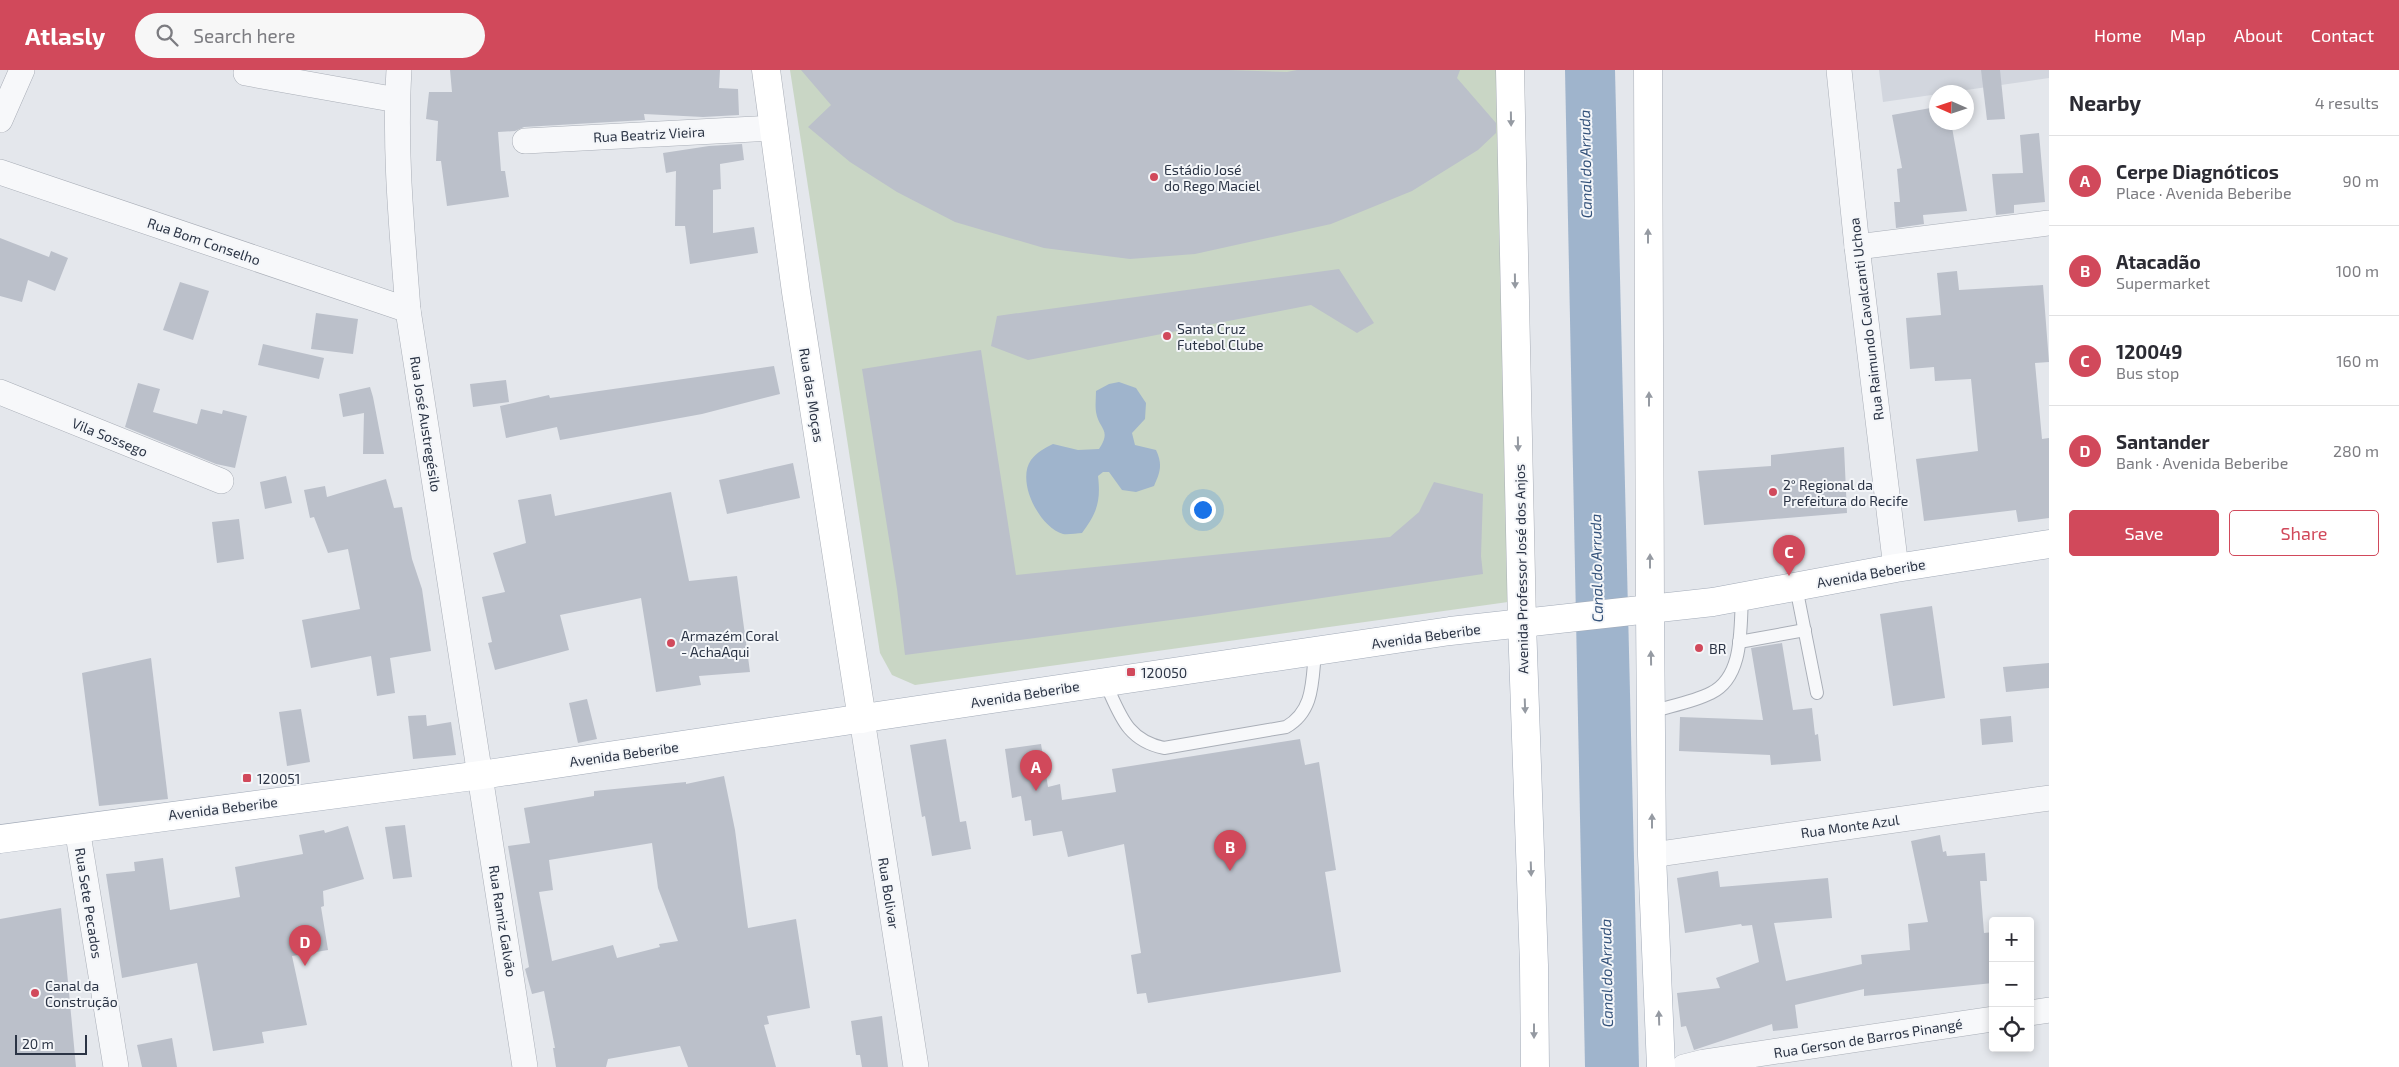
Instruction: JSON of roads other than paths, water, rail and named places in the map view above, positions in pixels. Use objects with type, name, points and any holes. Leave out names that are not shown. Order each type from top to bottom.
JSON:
[{"type":"main road","name":"Rua das Moças","points":[[766,70],[773,128],[862,719]]},
{"type":"main road","name":"Avenida Professor José dos Anjos","points":[[1510,70],[1522,622],[1534,964],[1535,1067]]},
{"type":"main road","points":[[1648,70],[1640,611],[1651,712],[1652,854],[1661,1067]]},
{"type":"main road","name":"Avenida Beberibe","points":[[0,839],[481,775],[1522,622],[1640,611],[1742,597],[1896,568],[2049,544]]},
{"type":"street","points":[[0,120],[22,70]]},
{"type":"street","name":"Rua José Austregésilo","points":[[399,70],[397,100],[400,193],[408,310],[481,775]]},
{"type":"street","name":"Rua Raimundo Cavalcanti Uchoa","points":[[1838,70],[1857,247],[1896,568]]},
{"type":"street","points":[[246,73],[397,100]]},
{"type":"street","name":"Rua Beatriz Vieira","points":[[525,141],[773,128]]},
{"type":"street","name":"Rua Bom Conselho","points":[[0,172],[408,310]]},
{"type":"street","points":[[1857,247],[2049,223]]},
{"type":"street","name":"Vila Sossego","points":[[0,392],[221,481]]},
{"type":"street","name":"Rua Bolivar","points":[[862,719],[916,1067]]},
{"type":"street","name":"Rua Ramiz Galvão","points":[[481,775],[524,1067]]},
{"type":"street","name":"Rua Monte Azul","points":[[1652,854],[2049,798]]},
{"type":"street","name":"Rua Sete Pecados","points":[[77,828],[116,1067]]},
{"type":"street","points":[[2034,1012],[2049,1010]]},
{"type":"street","name":"Rua Gerson de Barros Pinangé","points":[[1684,1067],[1765,1060],[1989,1020]]},
{"type":"lane","points":[[1796,587],[1817,693]]},
{"type":"lane","points":[[1651,712],[1712,693],[1727,678],[1737,655],[1742,597]]},
{"type":"lane","points":[[1738,642],[1805,630]]},
{"type":"lane","points":[[1105,682],[1124,721],[1134,736],[1148,744],[1164,748],[1286,727],[1297,721],[1305,711],[1312,694],[1315,652]]},
{"type":"water","name":"Canal do Arruda","points":[[1565,70],[1615,70],[1639,1067],[1585,1067]]},
{"type":"water","points":[[1119,382],[1136,388],[1146,403],[1145,419],[1132,433],[1135,445],[1156,450],[1160,464],[1158,477],[1154,486],[1136,492],[1122,490],[1109,472],[1103,472],[1098,476],[1099,493],[1097,506],[1087,526],[1082,533],[1063,534],[1054,530],[1038,513],[1028,491],[1027,469],[1031,460],[1036,455],[1053,444],[1078,450],[1099,449],[1105,433],[1096,412],[1096,391],[1109,384]]},
{"type":"place","name":"Estádio José do Rego Maciel","points":[[1154,177]]},
{"type":"place","name":"Santa Cruz Futebol Clube","points":[[1167,336]]},
{"type":"place","name":"2° Regional da Prefeitura do Recife","points":[[1773,492]]},
{"type":"place","name":"120049","points":[[1789,576]]},
{"type":"place","name":"Armazém Coral - AchaAqui","points":[[671,643]]},
{"type":"place","name":"BR","points":[[1699,648]]},
{"type":"place","name":"120050","points":[[1131,672]]},
{"type":"place","name":"120051","points":[[247,778]]},
{"type":"place","name":"Cerpe Diagnóticos","points":[[1036,791]]},
{"type":"place","name":"Atacadão","points":[[1230,871]]},
{"type":"place","name":"Santander","points":[[305,966]]},
{"type":"place","name":"Canal da Construção","points":[[35,993]]}]
